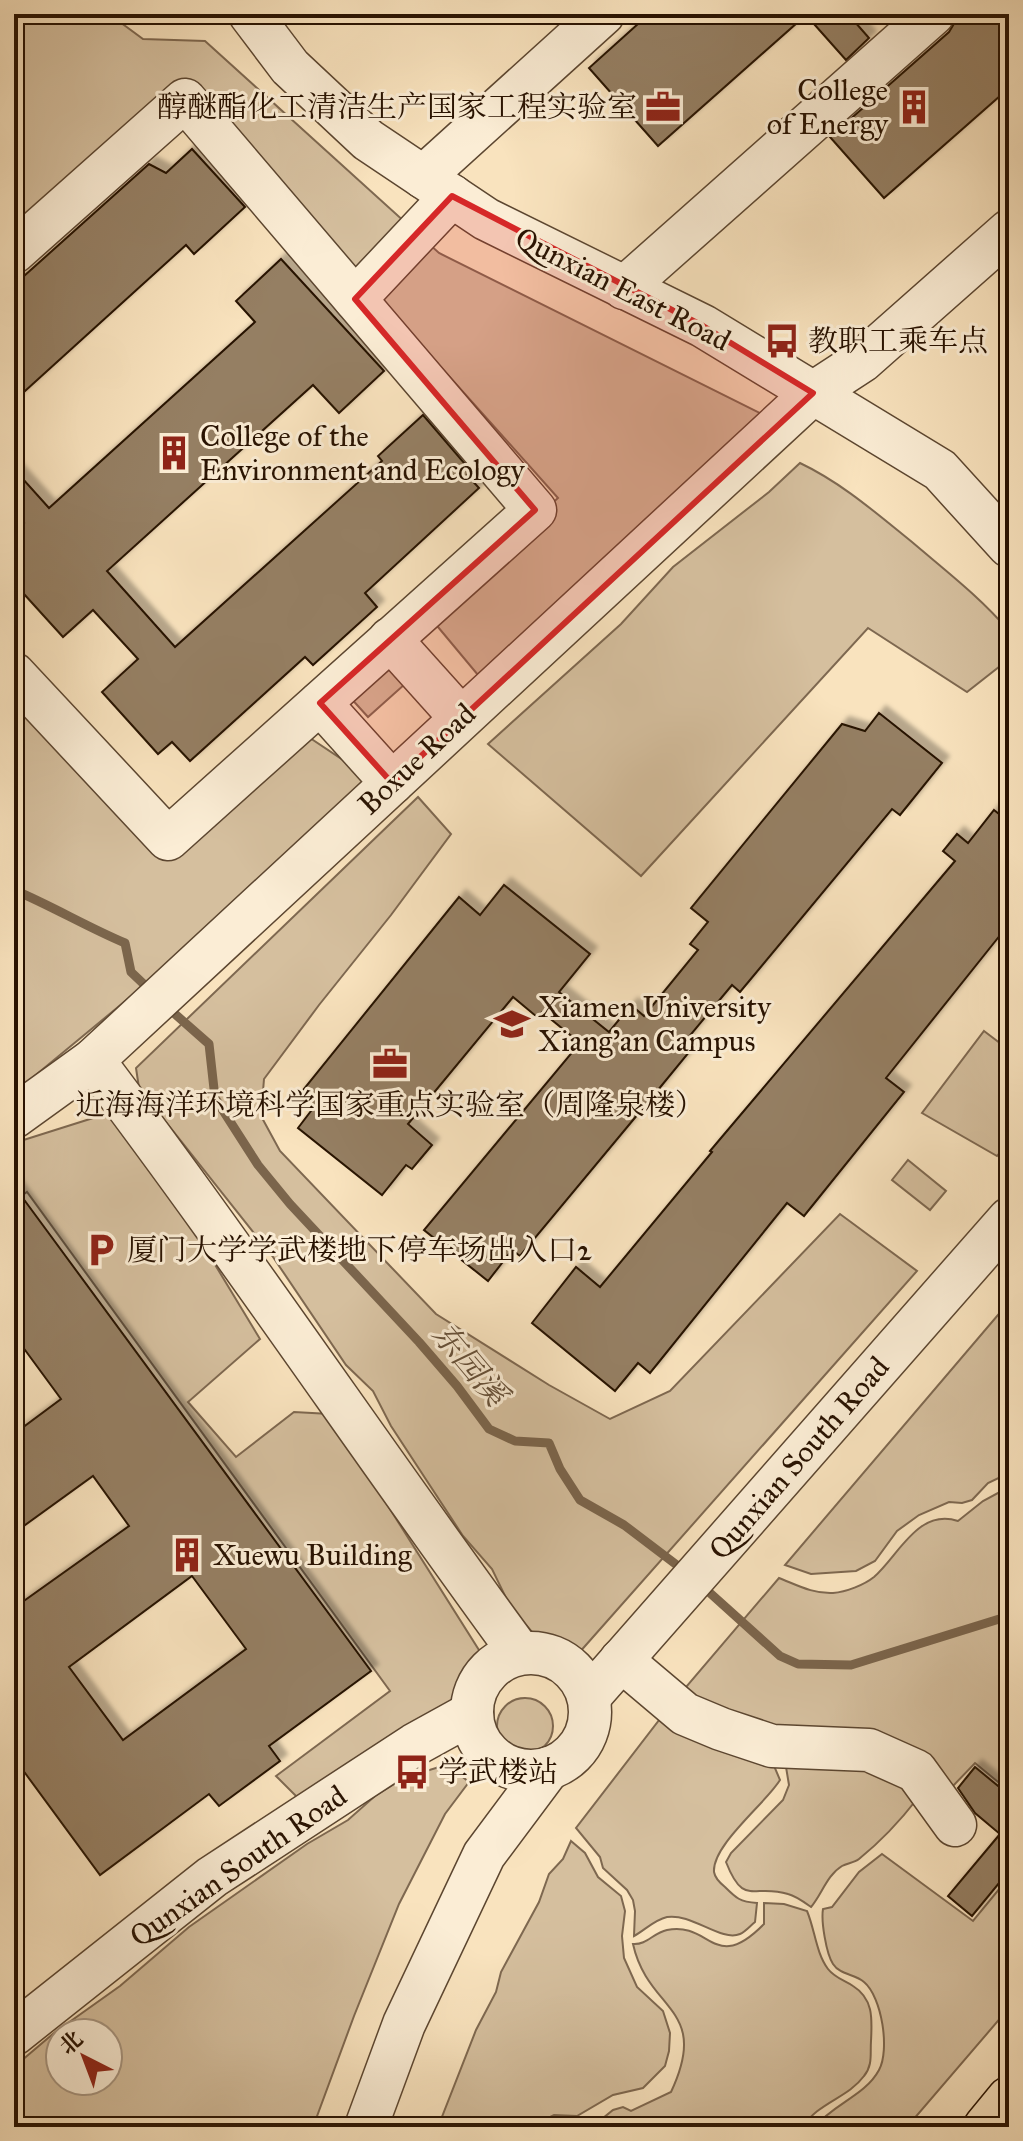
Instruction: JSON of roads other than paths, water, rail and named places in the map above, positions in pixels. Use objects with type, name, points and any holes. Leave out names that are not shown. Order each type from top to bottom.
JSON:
[{"type":"main road","points":[[986,2127],[1009,2099]]},
{"type":"street","name":"Qunxian East Road","points":[[250,14],[290,67],[368,140],[486,219],[703,326],[940,470],[1009,546]]},
{"type":"street","points":[[355,299],[438,186],[603,14]]},
{"type":"street","points":[[624,288],[933,14]]},
{"type":"street","points":[[14,252],[185,100],[535,510],[168,839],[14,674]]},
{"type":"street","name":"Boxue Road","points":[[14,1117],[93,1060],[813,393],[862,361],[1009,231]]},
{"type":"street","points":[[390,639],[461,718]]},
{"type":"street","points":[[320,703],[392,783]]},
{"type":"street","points":[[93,1060],[520,1653]]},
{"type":"street","name":"Qunxian South Road","points":[[589,1697],[1009,1219]]},
{"type":"street","points":[[520,1653],[541,1653],[561,1660],[578,1675],[589,1697],[591,1714],[586,1735],[567,1759],[549,1768],[528,1771],[508,1767],[488,1754],[477,1737],[472,1713],[475,1692],[485,1674],[501,1660],[520,1653]]},
{"type":"street","points":[[621,1660],[685,1714],[721,1729],[772,1746],[869,1750],[916,1771],[955,1825]]},
{"type":"street","name":"Qunxian South Road","points":[[14,2034],[212,1877],[414,1745],[472,1713]]},
{"type":"street","points":[[366,2127],[404,2024],[484,1855],[549,1768]]},
{"type":"waterway","name":"东园溪","points":[[14,890],[125,943],[131,972],[151,991]]},
{"type":"waterway","name":"东园溪","points":[[167,1007],[209,1044],[215,1098],[258,1165],[290,1204],[419,1342],[489,1429],[515,1441],[549,1443],[560,1469],[580,1500],[624,1525],[686,1572]]},
{"type":"waterway","name":"东园溪","points":[[700,1584],[780,1656],[798,1664],[851,1665],[1009,1616]]},
{"type":"place","name":"醇醚酯化工清洁生产国家工程实验室","points":[[663,107]]},
{"type":"place","name":"College of Energy","points":[[914,107]]},
{"type":"place","name":"教职工乘车点","points":[[782,341]]},
{"type":"place","name":"College of the Environment and Ecology","points":[[174,453]]},
{"type":"place","name":"Xiamen University Xiang'an Campus","points":[[512,1024]]},
{"type":"place","name":"近海海洋环境科学国家重点实验室（周隆泉楼）","points":[[390,1064]]},
{"type":"place","name":"厦门大学学武楼地下停车场出入口2","points":[[101,1250]]},
{"type":"place","name":"Xuewu Building","points":[[187,1555]]},
{"type":"place","name":"学武楼站","points":[[412,1772]]}]
